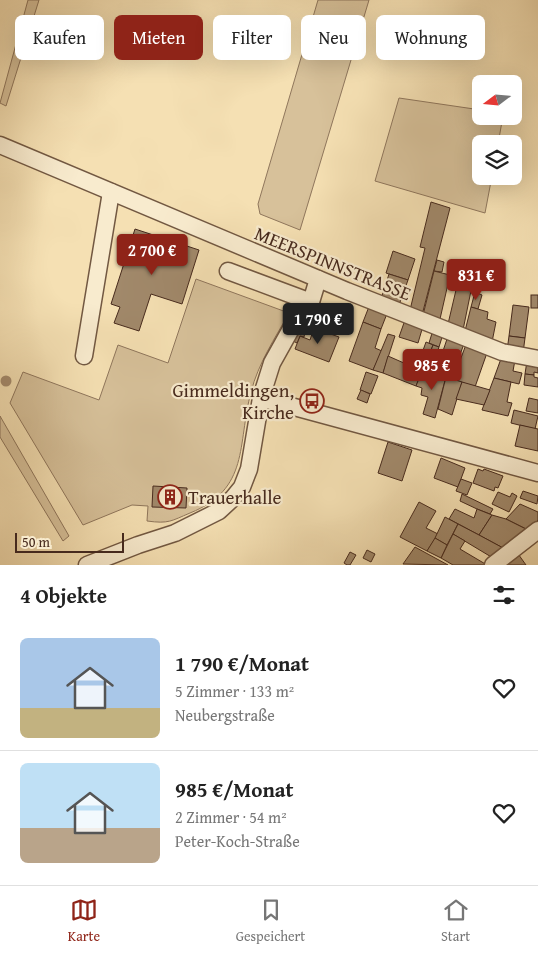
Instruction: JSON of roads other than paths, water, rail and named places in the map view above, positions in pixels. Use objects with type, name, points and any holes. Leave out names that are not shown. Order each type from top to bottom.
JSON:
[{"type":"street","name":"MEERSPINNSTRASSE","points":[[0,145],[348,292],[502,352],[538,358]]},
{"type":"street","points":[[84,356],[112,192]]},
{"type":"street","points":[[228,270],[310,302]]},
{"type":"street","points":[[95,563],[176,533],[218,510],[233,498],[242,487],[249,469],[261,398],[272,363],[296,320],[310,302],[318,280]]},
{"type":"street","points":[[261,398],[538,473]]},
{"type":"street","points":[[493,565],[538,530]]},
{"type":"place","name":"Gimmeldingen, Kirche","points":[[312,401]]},
{"type":"place","name":"Trauerhalle","points":[[170,497]]}]
